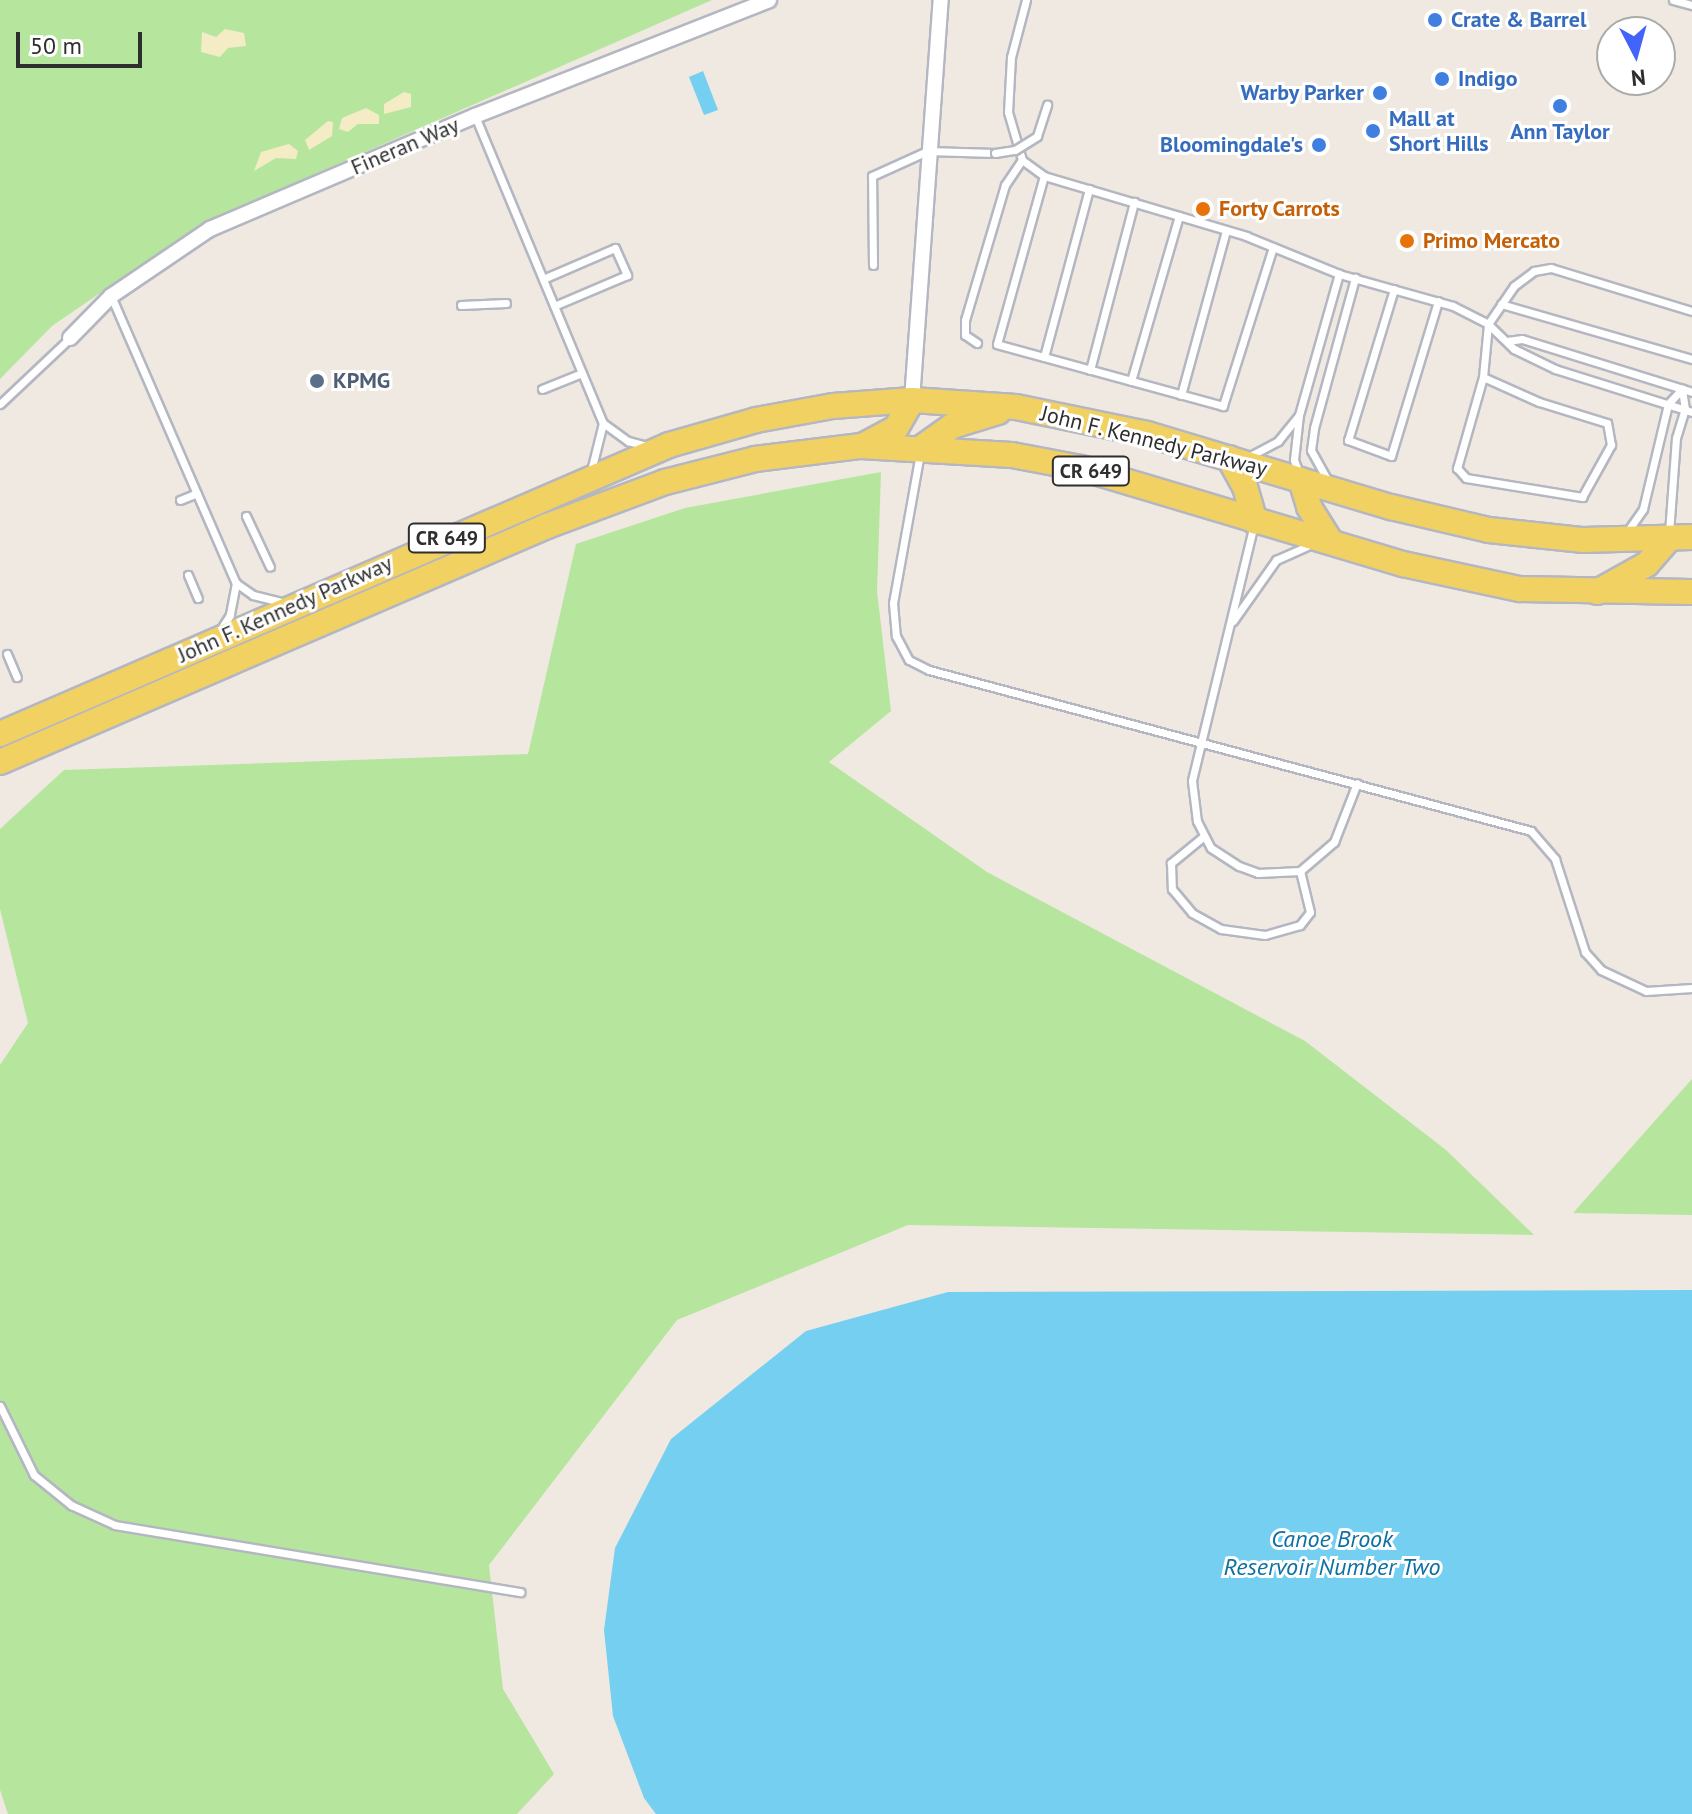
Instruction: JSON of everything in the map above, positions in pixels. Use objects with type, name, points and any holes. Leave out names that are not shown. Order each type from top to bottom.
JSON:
[{"type":"main road","name":"John F. Kennedy Parkway","points":[[0,734],[660,449],[756,420],[912,400],[1016,407],[1229,458],[1338,491],[1489,530],[1606,540],[1680,538]]},
{"type":"main road","points":[[861,446],[896,428],[912,400]]},
{"type":"main road","points":[[921,448],[952,426],[1016,407]]},
{"type":"main road","name":"John F. Kennedy Parkway","points":[[1,763],[547,526],[665,482],[755,459],[861,446],[921,448],[1081,468],[1255,522],[1477,581],[1520,589],[1595,593],[1692,592]]},
{"type":"main road","points":[[1229,458],[1245,487],[1255,522]]},
{"type":"main road","points":[[1301,480],[1309,507],[1330,541]]},
{"type":"main road","points":[[1595,593],[1647,564],[1680,538]]},
{"type":"street","name":"Fineran Way","points":[[70,338],[111,296],[210,229],[475,116],[769,0]]},
{"type":"street","points":[[912,400],[927,151],[941,0]]},
{"type":"lane","points":[[1026,0],[1011,57],[1008,112],[1022,160],[1044,176],[1226,230],[1339,274],[1438,301],[1488,324],[1506,341],[1555,369],[1688,410]]},
{"type":"lane","points":[[1673,0],[1692,5]]},
{"type":"lane","points":[[873,265],[872,176],[927,151],[995,153],[1015,150],[1037,136],[1047,105]]},
{"type":"lane","points":[[475,116],[603,423],[599,455],[586,480]]},
{"type":"lane","points":[[977,343],[965,335],[965,320],[1005,185],[1022,160]]},
{"type":"lane","points":[[1044,176],[997,344],[1223,406],[1273,247]]},
{"type":"lane","points":[[1044,357],[1089,189]]},
{"type":"lane","points":[[1090,370],[1134,202]]},
{"type":"lane","points":[[1131,381],[1179,216]]},
{"type":"lane","points":[[1181,395],[1226,230]]},
{"type":"lane","points":[[543,279],[615,248],[627,275],[554,306]]},
{"type":"lane","points":[[1483,377],[1539,402],[1607,423],[1611,445],[1582,497],[1479,481],[1457,468],[1483,377],[1488,324],[1501,304],[1534,271],[1551,268],[1692,311]]},
{"type":"lane","points":[[1301,480],[1294,460],[1299,415],[1339,274]]},
{"type":"lane","points":[[1338,491],[1323,477],[1311,450],[1355,278]]},
{"type":"lane","points":[[1394,289],[1348,440],[1391,456],[1438,301]]},
{"type":"lane","points":[[111,296],[236,583],[230,615],[208,642]]},
{"type":"lane","points":[[461,305],[506,303]]},
{"type":"lane","points":[[1501,304],[1692,359]]},
{"type":"lane","points":[[0,404],[70,338]]},
{"type":"lane","points":[[1506,341],[1522,339],[1692,392]]},
{"type":"lane","points":[[542,389],[582,373]]},
{"type":"lane","points":[[1606,540],[1631,530],[1640,520],[1668,404],[1682,389]]},
{"type":"lane","points":[[1680,538],[1676,438],[1688,410],[1682,389]]},
{"type":"lane","points":[[1229,458],[1263,452],[1299,415]]},
{"type":"lane","points":[[603,423],[628,441],[660,449]]},
{"type":"lane","points":[[921,448],[893,603],[896,636],[909,660],[929,670],[1531,831],[1555,859],[1585,952],[1601,970],[1646,991],[1692,988]]},
{"type":"lane","points":[[180,500],[197,493]]},
{"type":"lane","points":[[246,516],[270,567]]},
{"type":"lane","points":[[1255,522],[1202,742],[1191,803],[1204,836],[1220,855],[1258,873],[1300,871],[1334,842],[1357,783]]},
{"type":"lane","points":[[1229,626],[1276,560],[1286,552],[1330,541]]},
{"type":"lane","points":[[188,575],[198,598]]},
{"type":"lane","points":[[236,583],[265,600],[303,601]]},
{"type":"lane","points":[[7,654],[17,677]]},
{"type":"lane","points":[[1204,836],[1171,863],[1172,889],[1192,913],[1221,929],[1265,935],[1300,925],[1310,912],[1300,871]]},
{"type":"lane","points":[[0,1406],[34,1475],[71,1505],[115,1525],[520,1592]]},
{"type":"green space","points":[[0,0],[712,0],[201,224],[52,326],[0,379]]},
{"type":"green space","points":[[881,472],[877,591],[891,711],[829,762],[987,872],[1305,1041],[1446,1150],[1534,1235],[908,1225],[677,1320],[489,1565],[503,1689],[554,1774],[517,1814],[8,1814],[0,1790],[0,1065],[28,1023],[0,909],[0,829],[64,770],[528,754],[576,544],[685,508]]},
{"type":"green space","points":[[1692,1079],[1692,1215],[1573,1213]]},
{"type":"sand","points":[[225,29],[244,33],[246,46],[228,48],[220,57],[201,52],[202,32],[216,37]]},
{"type":"sand","points":[[404,92],[411,94],[411,107],[384,114],[384,104]]},
{"type":"sand","points":[[366,108],[379,115],[379,124],[358,124],[348,132],[339,129],[342,118]]},
{"type":"sand","points":[[328,121],[333,122],[332,136],[309,150],[305,140]]},
{"type":"sand","points":[[289,144],[298,151],[296,159],[276,158],[254,171],[261,152]]},
{"type":"water","points":[[703,71],[718,110],[704,115],[689,77]]},
{"type":"water","name":"Canoe Brook Reservoir Number Two","points":[[1692,1290],[1692,1814],[656,1814],[644,1798],[613,1716],[604,1630],[615,1548],[671,1439],[806,1331],[948,1292]]},
{"type":"place","name":"Crate & Barrel","points":[[1435,20]]},
{"type":"place","name":"Indigo","points":[[1442,79]]},
{"type":"place","name":"Warby Parker","points":[[1380,93]]},
{"type":"place","name":"Ann Taylor","points":[[1560,106]]},
{"type":"place","name":"Mall at Short Hills","points":[[1373,131]]},
{"type":"place","name":"Bloomingdale's","points":[[1319,145]]},
{"type":"place","name":"Forty Carrots","points":[[1203,209]]},
{"type":"place","name":"Primo Mercato","points":[[1407,241]]},
{"type":"place","name":"KPMG","points":[[317,381]]}]
